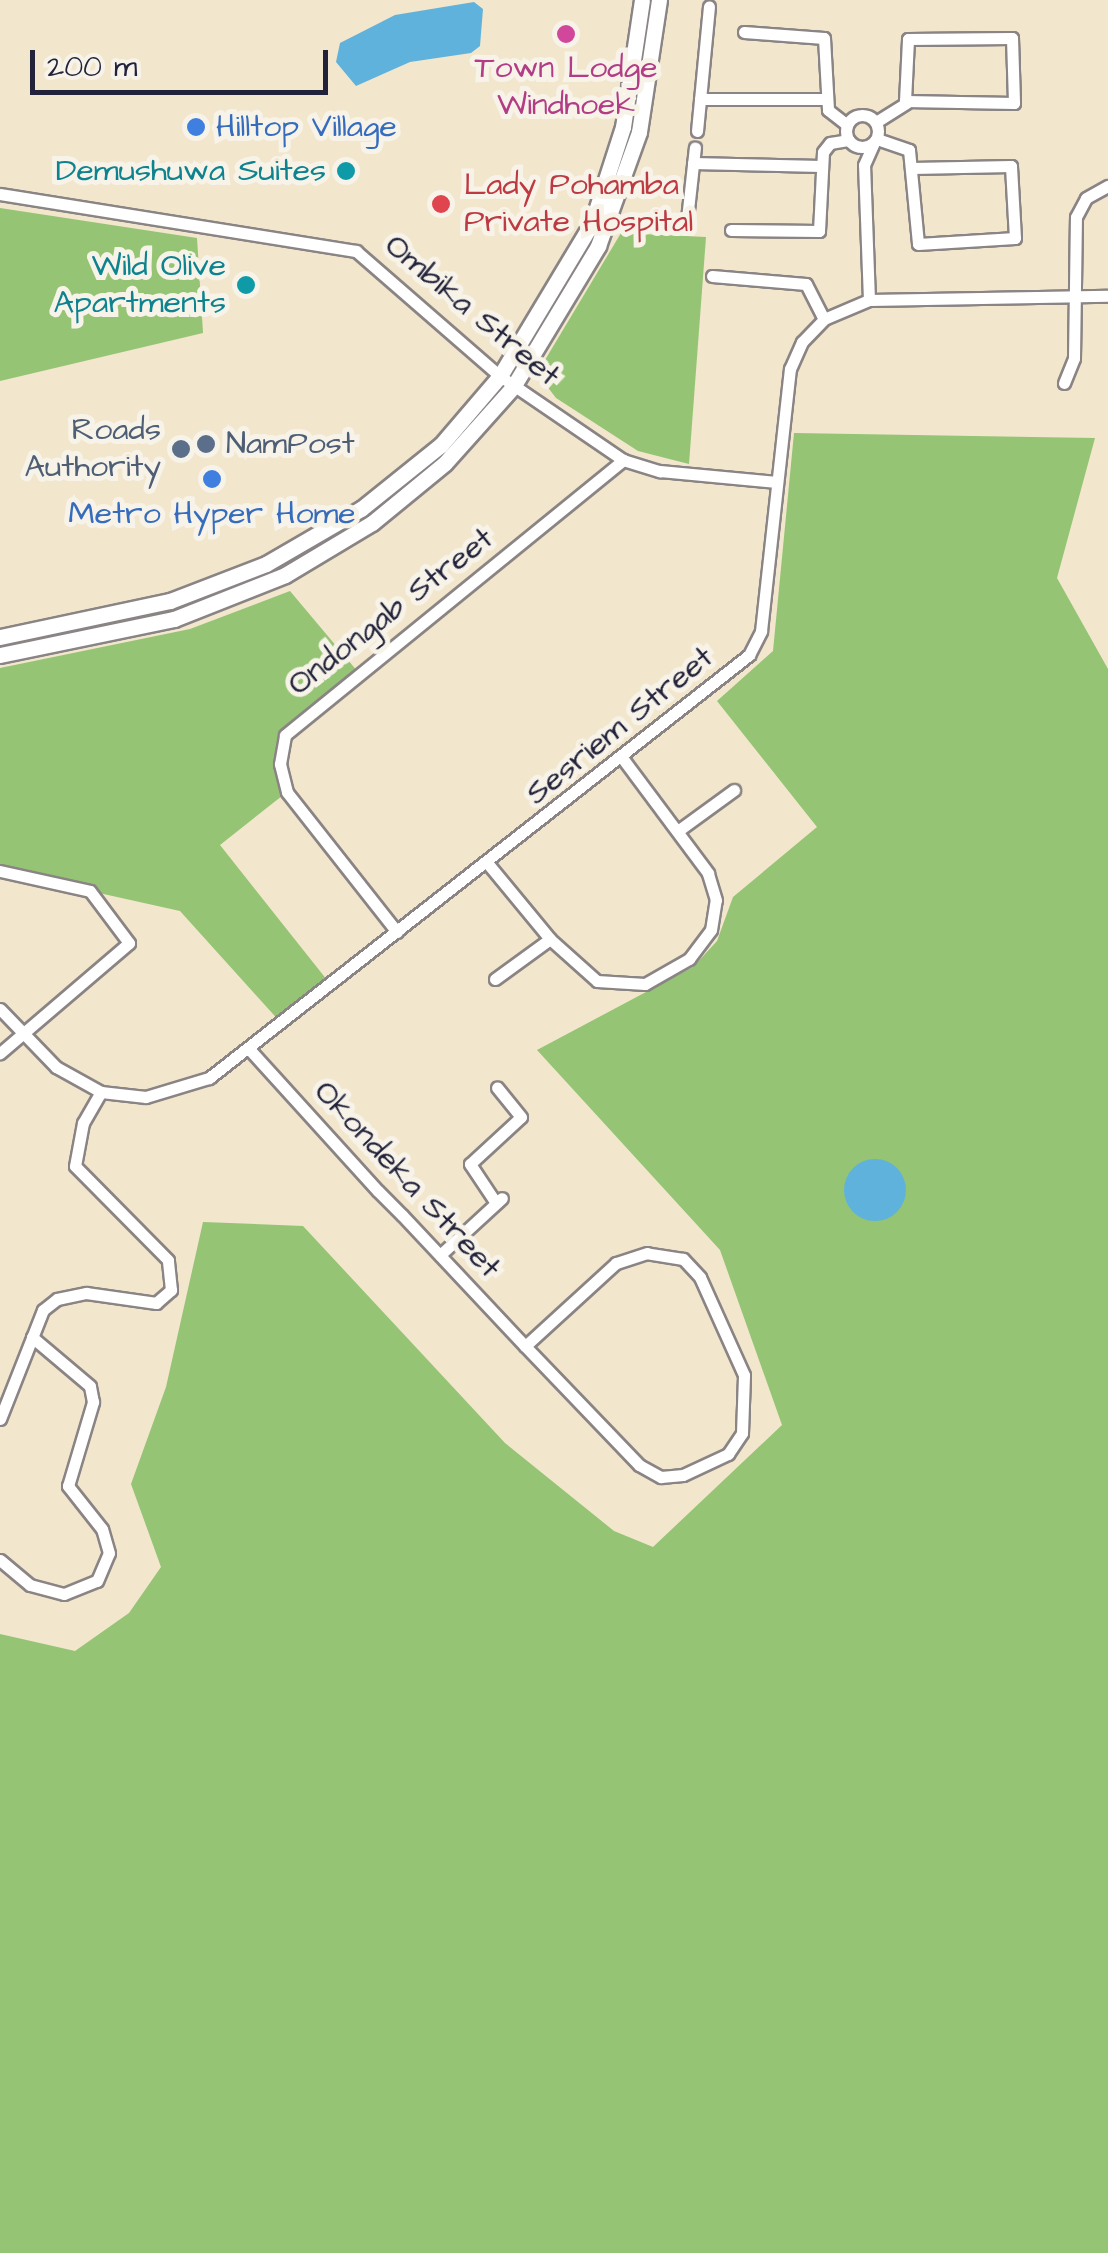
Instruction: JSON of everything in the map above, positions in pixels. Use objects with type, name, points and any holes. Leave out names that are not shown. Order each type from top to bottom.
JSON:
[{"type":"main road","points":[[0,637],[156,605],[266,564],[400,481],[506,382],[592,223],[623,127],[642,0]]},
{"type":"main road","points":[[0,654],[174,619],[286,575],[409,496],[506,382],[598,246],[623,190],[639,132],[659,0]]},
{"type":"street","points":[[696,131],[710,7]]},
{"type":"street","points":[[744,32],[824,38],[826,99],[832,115],[847,125],[851,143],[864,164]]},
{"type":"street","points":[[876,122],[907,103],[1014,103],[1016,41],[908,39],[907,103]]},
{"type":"street","points":[[700,99],[826,99]]},
{"type":"street","points":[[847,125],[862,115],[876,122]]},
{"type":"street","points":[[869,300],[864,164],[875,141],[876,122]]},
{"type":"street","points":[[730,230],[814,234],[821,225],[821,166],[826,146],[875,141],[904,145],[912,168],[918,244],[1015,238],[1011,166],[912,168]]},
{"type":"street","points":[[686,228],[695,147]]},
{"type":"street","points":[[693,163],[821,166]]},
{"type":"street","points":[[1064,383],[1074,358],[1073,297],[1079,207],[1108,186]]},
{"type":"street","name":"Ombika Street","points":[[0,194],[356,251],[506,382],[624,460],[660,472],[776,482]]},
{"type":"street","points":[[712,276],[806,284],[824,319],[869,300],[1108,296]]},
{"type":"street","name":"Sesriem Street","points":[[0,1009],[56,1067],[100,1092],[146,1098],[177,1091],[250,1050],[623,759],[756,644],[790,370],[802,342],[824,319]]},
{"type":"street","name":"Ondongab Street","points":[[397,932],[288,792],[280,764],[286,735],[624,460]]},
{"type":"street","points":[[489,865],[582,973],[620,986],[645,984],[689,960],[711,930],[716,900],[708,872],[623,759]]},
{"type":"street","points":[[679,830],[734,790]]},
{"type":"street","points":[[0,871],[90,892],[128,935],[129,943],[0,1053]]},
{"type":"street","points":[[495,980],[550,939]]},
{"type":"street","name":"Okondeka Street","points":[[250,1050],[525,1346],[639,1465],[661,1476],[702,1469],[728,1454],[742,1433],[744,1375],[700,1277],[683,1259],[628,1256],[525,1346]]},
{"type":"street","points":[[440,1255],[499,1201],[470,1164],[525,1122],[498,1088]]},
{"type":"street","points":[[0,1419],[43,1310],[57,1299],[86,1294],[156,1303],[171,1290],[168,1260],[75,1166],[84,1123],[100,1092]]},
{"type":"street","points":[[0,1560],[30,1585],[64,1594],[96,1581],[109,1552],[102,1529],[68,1486],[93,1402],[90,1386],[32,1337]]},
{"type":"green space","points":[[0,208],[197,238],[203,333],[0,381]]},
{"type":"green space","points":[[621,233],[706,237],[689,464],[638,451],[556,398],[543,381],[542,365]]},
{"type":"green space","points":[[794,433],[1095,438],[1057,578],[1108,669],[1108,2253],[0,2253],[0,1634],[75,1651],[129,1613],[161,1567],[131,1484],[166,1387],[203,1222],[303,1226],[505,1443],[614,1531],[653,1547],[782,1425],[720,1250],[537,1050],[693,967],[717,941],[733,897],[817,827],[717,701],[773,651]]},
{"type":"green space","points":[[290,591],[358,672],[296,721],[281,747],[287,792],[220,845],[331,985],[282,1024],[180,911],[0,871],[0,668],[190,629]]},
{"type":"water","points":[[474,2],[483,9],[480,46],[471,53],[410,62],[356,86],[336,62],[340,43],[395,15]]},
{"type":"water","points":[[875,1159],[897,1168],[906,1190],[897,1212],[875,1221],[853,1212],[844,1190],[853,1168]]},
{"type":"place","name":"Town Lodge Windhoek","points":[[566,34]]},
{"type":"place","name":"Hilltop Village","points":[[196,127]]},
{"type":"place","name":"Demushuwa Suites","points":[[346,171]]},
{"type":"place","name":"Lady Pohamba Private Hospital","points":[[441,204]]},
{"type":"place","name":"Wild Olive Apartments","points":[[246,285]]},
{"type":"place","name":"NamPost","points":[[206,444]]},
{"type":"place","name":"Roads Authority","points":[[181,449]]},
{"type":"place","name":"Metro Hyper Home","points":[[212,479]]}]
